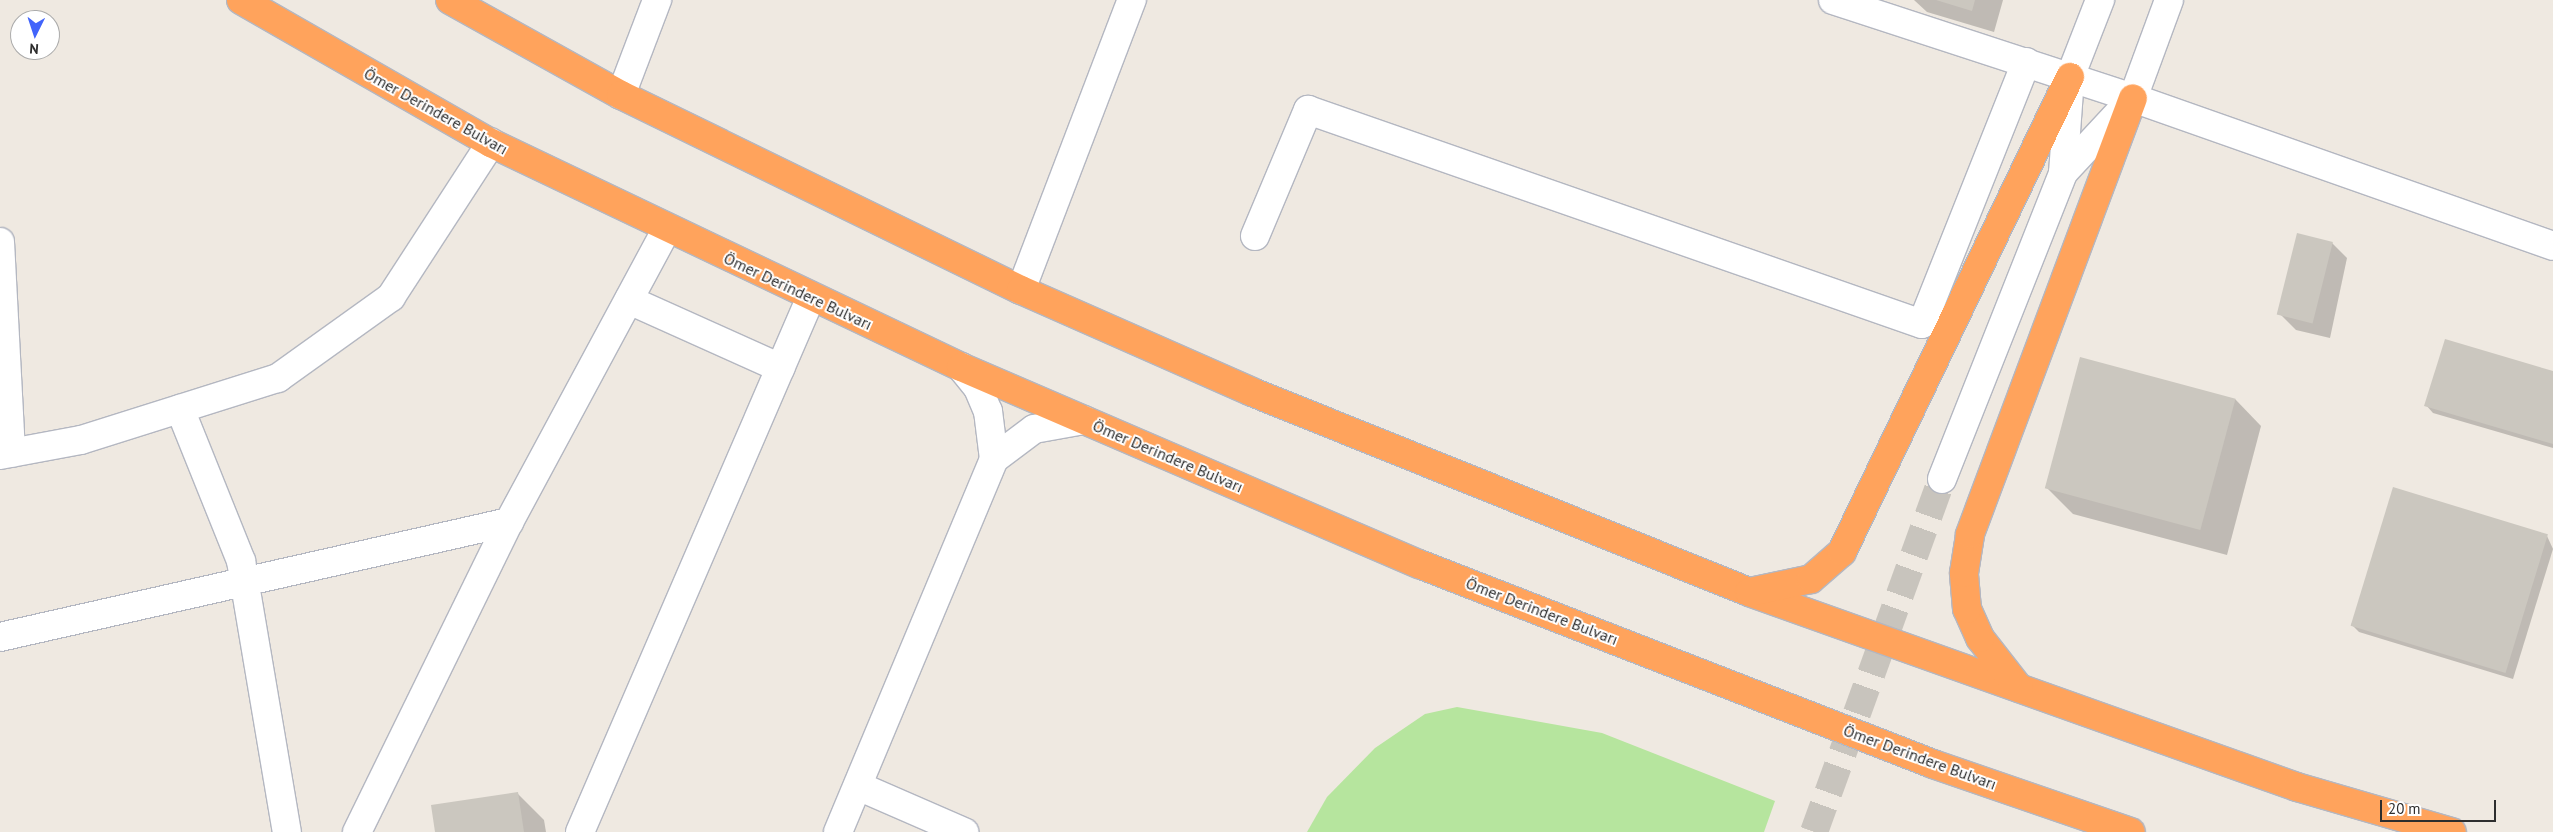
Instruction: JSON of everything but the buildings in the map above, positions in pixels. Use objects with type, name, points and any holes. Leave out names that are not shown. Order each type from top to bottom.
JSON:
[{"type":"highway","name":"Ömer Derindere Bulvarı","points":[[241,0],[491,143],[961,367],[1419,564],[1933,764],[2131,832]]},
{"type":"highway","points":[[450,0],[621,96],[1021,290],[1252,392],[1749,592],[2297,786],[2452,832]]},
{"type":"highway","points":[[1749,592],[1811,579],[1842,552],[2070,77]]},
{"type":"highway","points":[[2018,688],[1980,638],[1967,609],[1964,586],[1969,541],[1984,488],[2133,98]]},
{"type":"street","points":[[621,96],[657,0]]},
{"type":"street","points":[[1021,290],[1132,0]]},
{"type":"street","points":[[1833,0],[2133,98],[2553,246]]},
{"type":"street","points":[[1942,479],[2063,173],[2070,77],[2100,0]]},
{"type":"street","points":[[2063,173],[2133,98],[2169,0]]},
{"type":"street","points":[[1255,236],[1308,110],[1922,324],[2026,62]]},
{"type":"street","points":[[0,242],[5,454],[81,440],[278,378],[391,297],[491,143]]},
{"type":"street","points":[[357,832],[509,522],[666,228]]},
{"type":"street","points":[[580,832],[811,297]]},
{"type":"street","points":[[629,300],[780,368]]},
{"type":"street","points":[[838,832],[994,459],[988,411],[961,367]]},
{"type":"street","points":[[180,409],[241,561],[287,832]]},
{"type":"street","points":[[994,459],[1034,429],[1084,420]]},
{"type":"street","points":[[0,636],[244,584],[509,522]]},
{"type":"street","points":[[858,786],[964,832]]},
{"type":"green space","points":[[1457,707],[1602,733],[1775,801],[1764,832],[1307,832],[1327,797],[1375,748],[1425,714]]},
{"type":"tunnel","points":[[1814,832],[1942,479]]}]
